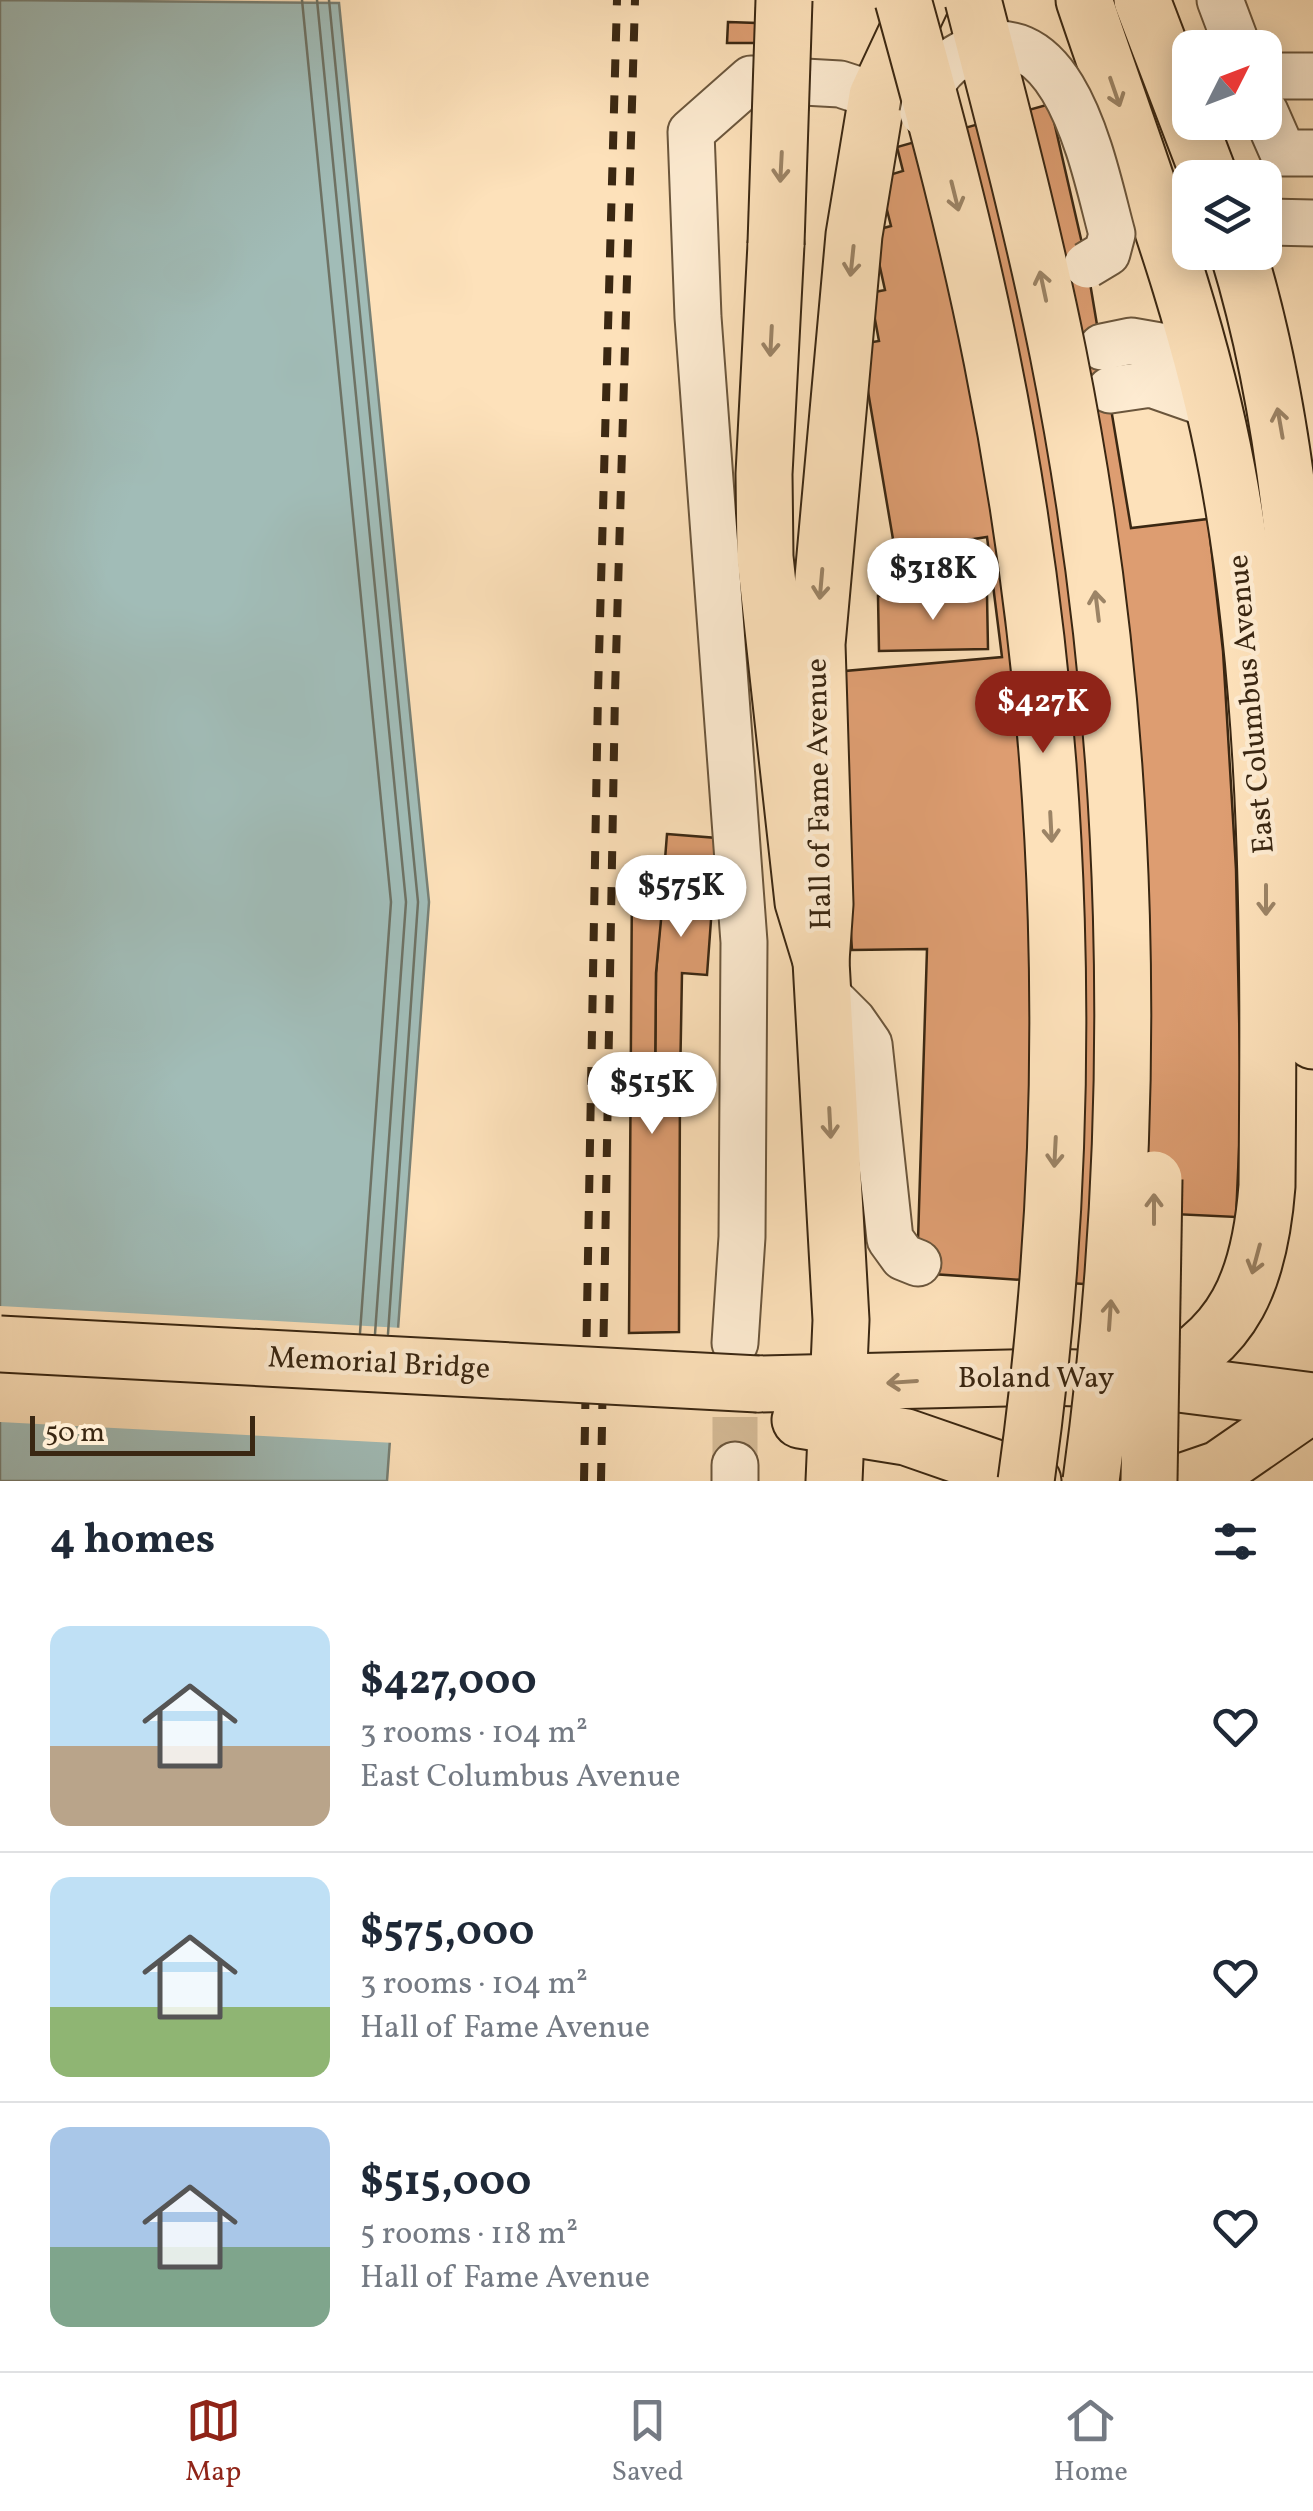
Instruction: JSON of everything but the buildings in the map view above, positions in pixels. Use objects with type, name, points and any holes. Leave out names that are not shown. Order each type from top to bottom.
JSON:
[{"type":"main road","points":[[784,0],[764,474],[765,557],[803,902],[822,975]]},
{"type":"main road","points":[[972,0],[1058,354],[1093,571],[1115,796],[1152,1067],[1148,1481]]},
{"type":"main road","name":"East Columbus Avenue","points":[[1084,0],[1178,348],[1214,406],[1240,552],[1294,800],[1313,1041]]},
{"type":"main road","points":[[1142,0],[1203,160]]},
{"type":"main road","points":[[904,31],[992,360],[1027,572],[1043,710],[1054,886],[1056,1120],[1030,1481]]},
{"type":"main road","name":"Hall of Fame Avenue","points":[[834,1481],[840,1320],[822,975],[825,904],[816,722],[818,629],[854,235],[904,31]]},
{"type":"main road","name":"East Columbus Avenue","points":[[1147,1380],[1186,1362],[1226,1324],[1251,1278],[1262,1236],[1268,1171],[1294,800],[1298,540],[1291,373],[1246,270]]},
{"type":"main road","points":[[1178,348],[1291,373]]},
{"type":"main road","points":[[1091,1481],[1110,1323],[1121,1124],[1121,903],[1115,796]]},
{"type":"main road","name":"Memorial Bridge","points":[[0,1344],[744,1418]]},
{"type":"main road","name":"Memorial Bridge","points":[[0,1377],[744,1418]]},
{"type":"main road","name":"Boland Way","points":[[744,1418],[1027,1378],[1147,1380],[1313,1402]]},
{"type":"main road","name":"Boland Way","points":[[1184,1481],[1220,1468],[1313,1402]]},
{"type":"main road","name":"Boland Way","points":[[836,1404],[923,1442],[1030,1481]]},
{"type":"street","points":[[1220,0],[1231,30]]},
{"type":"street","points":[[744,1418],[744,942],[698,317],[691,132],[750,79],[840,84],[904,31],[932,137],[923,108],[946,65],[990,46],[1023,50],[1051,68],[1068,96],[1112,234],[1108,253],[1087,265]]},
{"type":"street","points":[[1282,76],[1313,76]]},
{"type":"street","points":[[1277,140],[1283,153],[1313,152]]},
{"type":"street","points":[[1282,222],[1313,222]]},
{"type":"street","points":[[1178,348],[1131,341],[1106,368],[1214,406]]},
{"type":"street","points":[[822,975],[868,1044],[890,1239],[899,1254],[918,1264]]},
{"type":"water","points":[[0,0],[339,3],[429,902],[387,1481],[0,1481]]},
{"type":"pier","points":[[0,1306],[403,1328],[395,1443],[0,1422]]},
{"type":"tunnel","points":[[735,1350],[735,1465]]},
{"type":"railway","points":[[584,1481],[598,693],[617,0]]},
{"type":"railway","points":[[601,1481],[615,693],[635,0]]}]
